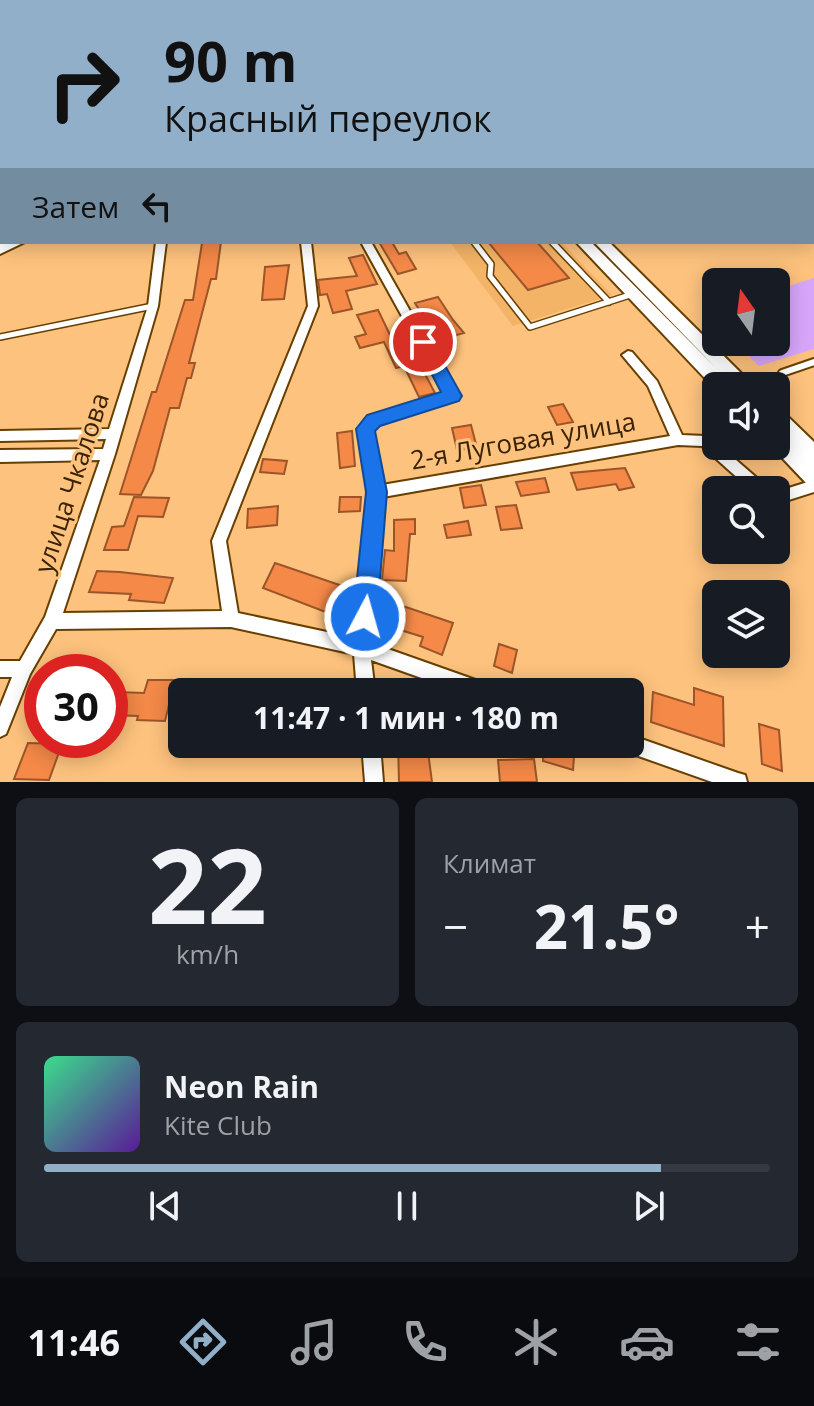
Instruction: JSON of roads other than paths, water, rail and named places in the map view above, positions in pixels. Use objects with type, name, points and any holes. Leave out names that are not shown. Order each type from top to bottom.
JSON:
[{"type":"main road","points":[[585,244],[709,372]]},
{"type":"main road","points":[[603,244],[731,372]]},
{"type":"main road","points":[[790,431],[814,455]]},
{"type":"main road","points":[[790,453],[814,478]]},
{"type":"street","name":"улица Чкалова","points":[[33,654],[52,621],[108,454],[153,306],[161,244]]},
{"type":"street","points":[[231,619],[219,541],[313,306],[306,244]]},
{"type":"street","name":"2-я Луговая улица","points":[[365,678],[362,648],[377,492],[365,429],[373,420],[452,396],[367,244]]},
{"type":"street","name":"2-я Луговая улица","points":[[628,355],[653,384],[678,440]]},
{"type":"street","points":[[0,436],[114,434]]},
{"type":"street","name":"2-я Луговая улица","points":[[377,492],[678,440],[705,441],[745,476]]},
{"type":"street","points":[[0,456],[108,454]]},
{"type":"street","points":[[790,494],[814,486]]},
{"type":"street","points":[[52,621],[231,619],[362,648],[445,678]]},
{"type":"street","points":[[0,669],[24,669]]},
{"type":"street","name":"улица Чкалова","points":[[0,728],[24,669]]},
{"type":"street","points":[[644,749],[738,782]]},
{"type":"street","points":[[372,758],[374,782]]},
{"type":"lane","points":[[476,244],[491,264],[490,276],[530,327],[633,294]]},
{"type":"lane","points":[[554,244],[609,302]]},
{"type":"lane","points":[[0,337],[153,306]]},
{"type":"lane","points":[[785,372],[814,362]]}]
